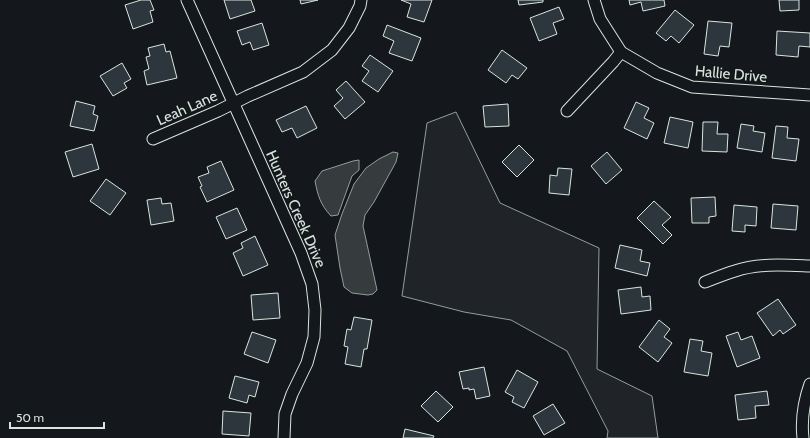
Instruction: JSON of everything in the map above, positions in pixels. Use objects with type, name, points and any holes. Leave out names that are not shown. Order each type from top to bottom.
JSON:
[{"type":"street","name":"Hunters Creek Drive","points":[[186,0],[301,253],[312,284],[315,310],[314,337],[307,363],[292,394],[285,414],[284,438]]},
{"type":"street","name":"Leah Lane","points":[[153,139],[303,72],[332,50],[349,28],[360,6],[361,0]]},
{"type":"street","name":"Hallie Drive","points":[[594,0],[600,19],[621,52],[657,73],[692,87],[810,95]]},
{"type":"street","points":[[567,111],[621,52]]},
{"type":"street","points":[[705,282],[736,271],[758,266],[810,266]]},
{"type":"street","points":[[802,438],[802,416],[810,384]]},
{"type":"shaded area","points":[[456,112],[500,203],[599,248],[597,369],[652,396],[658,438],[607,438],[608,431],[567,351],[511,320],[464,312],[402,296],[427,123]]},
{"type":"shaded area","points":[[393,152],[398,153],[396,162],[374,202],[365,215],[363,226],[377,290],[373,294],[368,295],[352,293],[344,287],[335,235],[354,184],[366,168]]},
{"type":"shaded area","points":[[359,160],[359,170],[352,176],[338,215],[331,216],[324,208],[320,200],[315,181],[322,171]]},
{"type":"building","points":[[141,0],[150,0],[154,10],[150,11],[153,22],[133,29],[125,5]]},
{"type":"building","points":[[224,0],[251,0],[255,11],[230,19]]},
{"type":"building","points":[[300,0],[318,0],[301,4]]},
{"type":"building","points":[[401,0],[432,0],[424,22],[407,17],[411,4]]},
{"type":"building","points":[[518,0],[543,0],[543,2],[519,5]]},
{"type":"building","points":[[629,0],[664,0],[665,6],[643,11],[641,2],[630,5]]},
{"type":"building","points":[[779,0],[799,0],[799,10],[780,11]]},
{"type":"building","points":[[559,7],[564,19],[553,23],[557,34],[539,41],[530,18]]},
{"type":"building","points":[[675,10],[694,25],[679,43],[671,36],[666,41],[656,33]]},
{"type":"building","points":[[708,21],[732,23],[729,47],[720,46],[718,56],[704,54]]},
{"type":"building","points":[[262,23],[269,45],[253,50],[250,42],[242,45],[237,31]]},
{"type":"building","points":[[387,25],[421,38],[412,61],[389,53],[394,41],[383,36]]},
{"type":"building","points":[[777,31],[810,33],[810,47],[799,46],[798,57],[776,55]]},
{"type":"building","points":[[164,44],[166,52],[170,51],[177,78],[147,85],[144,71],[149,69],[146,57],[150,56],[148,48]]},
{"type":"building","points":[[502,50],[527,68],[518,79],[512,75],[506,83],[488,70]]},
{"type":"building","points":[[370,55],[393,71],[378,92],[362,81],[369,71],[362,66]]},
{"type":"building","points":[[122,63],[131,79],[124,83],[127,88],[113,96],[100,76]]},
{"type":"building","points":[[346,81],[365,102],[345,119],[334,106],[343,98],[336,90]]},
{"type":"building","points":[[76,101],[95,106],[93,114],[98,116],[94,131],[70,126]]},
{"type":"building","points":[[636,102],[649,108],[644,118],[654,123],[647,139],[624,128]]},
{"type":"building","points":[[508,104],[509,126],[485,127],[483,106]]},
{"type":"building","points":[[306,106],[317,128],[297,138],[292,128],[282,132],[276,120]]},
{"type":"building","points":[[670,117],[693,122],[688,148],[664,143]]},
{"type":"building","points":[[703,122],[718,122],[717,134],[728,134],[727,152],[702,151]]},
{"type":"building","points":[[741,124],[754,126],[753,131],[765,133],[762,152],[737,148]]},
{"type":"building","points":[[776,126],[788,127],[787,138],[799,139],[796,161],[772,158]]},
{"type":"building","points":[[92,144],[99,169],[73,177],[65,152]]},
{"type":"building","points":[[519,145],[534,160],[517,177],[502,162]]},
{"type":"building","points":[[607,152],[622,170],[606,184],[591,166]]},
{"type":"building","points":[[221,161],[234,190],[207,202],[200,187],[202,186],[198,177],[209,173],[207,167]]},
{"type":"building","points":[[558,168],[572,169],[569,195],[549,193],[550,175],[557,176]]},
{"type":"building","points":[[106,179],[126,193],[110,215],[90,201]]},
{"type":"building","points":[[715,197],[716,216],[709,217],[709,223],[692,223],[691,198]]},
{"type":"building","points":[[161,198],[162,204],[171,203],[174,221],[151,225],[147,200]]},
{"type":"building","points":[[654,201],[671,217],[662,225],[672,235],[663,244],[637,218]]},
{"type":"building","points":[[773,204],[798,206],[796,230],[771,228]]},
{"type":"building","points":[[734,205],[757,207],[756,226],[745,225],[745,232],[732,231]]},
{"type":"building","points":[[237,208],[247,230],[226,239],[216,217]]},
{"type":"building","points":[[255,236],[268,265],[243,276],[233,253],[243,248],[241,243]]},
{"type":"building","points":[[620,245],[642,250],[640,261],[650,263],[647,276],[615,268]]},
{"type":"building","points":[[641,287],[642,297],[650,296],[651,310],[621,314],[618,290]]},
{"type":"building","points":[[278,293],[280,318],[253,320],[251,295]]},
{"type":"building","points":[[778,299],[796,325],[783,334],[780,330],[773,336],[757,313]]},
{"type":"building","points":[[354,317],[372,320],[367,349],[364,349],[361,367],[345,364],[348,347],[344,346],[347,329],[351,330]]},
{"type":"building","points":[[659,320],[670,329],[664,337],[672,343],[658,362],[639,347]]},
{"type":"building","points":[[252,332],[276,340],[268,363],[244,354]]},
{"type":"building","points":[[738,332],[741,340],[752,336],[760,358],[737,367],[726,336]]},
{"type":"building","points":[[690,339],[703,341],[701,351],[712,353],[708,376],[684,372]]},
{"type":"building","points":[[484,367],[490,396],[476,399],[474,389],[463,389],[459,372]]},
{"type":"building","points":[[517,370],[538,382],[524,408],[512,402],[514,397],[505,392]]},
{"type":"building","points":[[235,376],[259,382],[255,397],[249,395],[247,403],[229,398]]},
{"type":"building","points":[[436,391],[453,407],[438,422],[421,406]]},
{"type":"building","points":[[767,391],[769,405],[755,406],[756,418],[738,420],[735,395]]},
{"type":"building","points":[[553,404],[565,423],[544,435],[533,416]]},
{"type":"building","points":[[223,411],[251,413],[249,436],[222,434]]},
{"type":"building","points":[[405,429],[434,436],[433,438],[403,438]]}]
